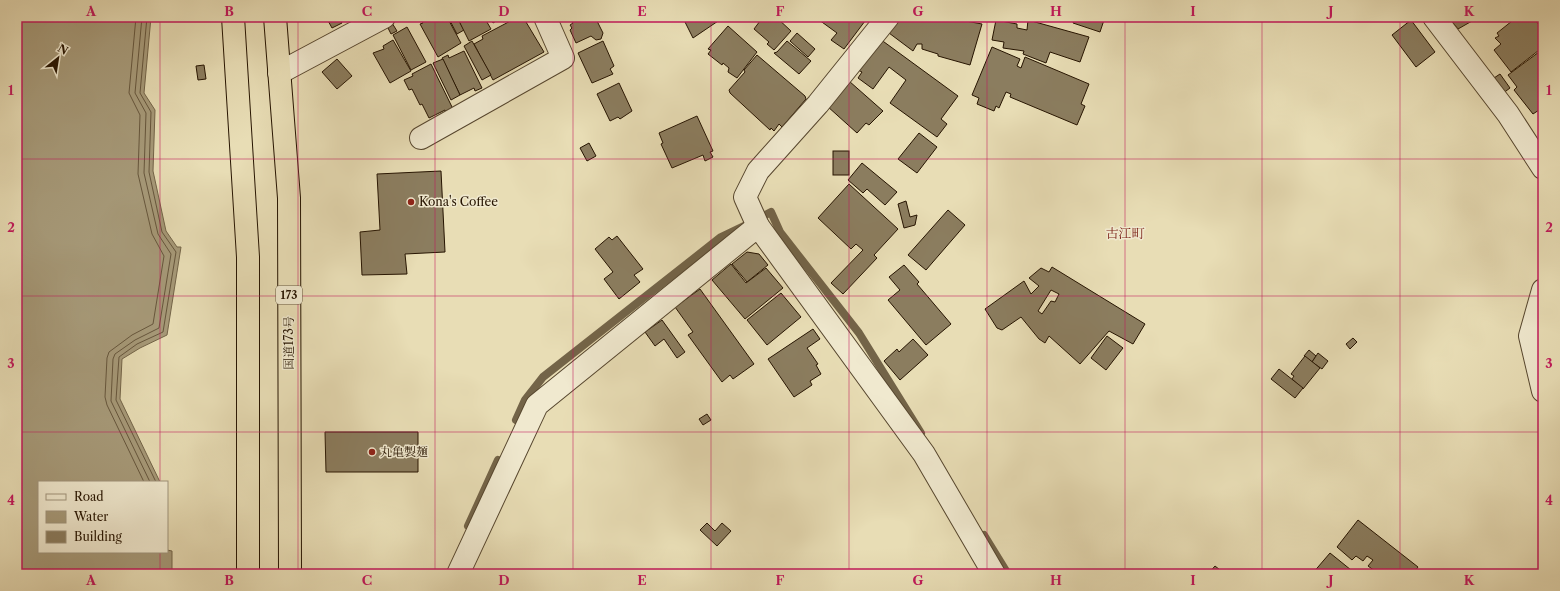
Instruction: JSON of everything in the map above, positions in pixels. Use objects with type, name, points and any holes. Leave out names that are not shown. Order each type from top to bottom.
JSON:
[{"type":"highway","points":[[233,17],[248,257],[248,574]]},
{"type":"highway","name":"国道173号","points":[[274,17],[289,198],[290,574]]},
{"type":"street","points":[[279,73],[384,17]]},
{"type":"street","points":[[421,138],[563,58],[545,17]]},
{"type":"street","points":[[888,17],[818,104],[758,171],[745,196],[758,226],[924,454],[994,574]]},
{"type":"street","points":[[1434,17],[1508,114],[1543,168]]},
{"type":"street","points":[[458,574],[537,405],[758,226]]},
{"type":"street","points":[[1543,290],[1530,336],[1543,391]]},
{"type":"water","points":[[17,17],[151,17],[144,93],[155,110],[153,171],[166,231],[177,247],[181,247],[167,335],[140,348],[122,359],[120,399],[160,481],[38,481],[38,553],[168,553],[168,550],[172,551],[172,574],[17,574]]},
{"type":"building","points":[[326,17],[339,17],[342,23],[332,28]]},
{"type":"building","points":[[420,17],[447,17],[461,43],[438,57],[420,24],[423,23]]},
{"type":"building","points":[[448,17],[457,17],[464,30],[457,34]]},
{"type":"building","points":[[457,17],[484,17],[491,29],[469,41]]},
{"type":"building","points":[[490,17],[512,17],[503,22],[501,18],[493,23]]},
{"type":"building","points":[[518,17],[523,17],[544,52],[493,80],[474,44],[483,39],[482,36]]},
{"type":"building","points":[[570,17],[595,17],[603,33],[601,39],[596,40],[591,36],[576,43],[570,30],[572,28],[570,25],[573,23]]},
{"type":"building","points":[[692,17],[724,17],[693,38],[685,22]]},
{"type":"building","points":[[763,17],[766,19],[768,17],[776,17],[791,31],[774,50],[767,44],[769,42],[754,29]]},
{"type":"building","points":[[815,17],[868,17],[844,49],[831,40],[837,33]]},
{"type":"building","points":[[901,17],[944,17],[982,24],[970,65],[938,56],[938,54],[922,49],[922,44],[917,44],[913,51],[889,33]]},
{"type":"building","points":[[1075,17],[1105,17],[1100,32],[1073,23]]},
{"type":"building","points":[[1454,17],[1479,17],[1458,29],[1450,19]]},
{"type":"building","points":[[1517,17],[1533,17],[1543,30],[1543,47],[1511,72],[1494,50],[1501,44],[1495,38],[1499,36],[1497,33]]},
{"type":"building","points":[[996,20],[1017,24],[1017,28],[1027,30],[1028,20],[1089,37],[1080,62],[1050,52],[1046,63],[1023,54],[1024,51],[1003,48],[1004,42],[992,40]]},
{"type":"building","points":[[1411,20],[1435,52],[1416,67],[1392,35]]},
{"type":"building","points":[[392,23],[397,31],[391,34],[387,26]]},
{"type":"building","points":[[728,26],[757,52],[737,78],[728,72],[729,68],[723,63],[722,65],[708,54],[711,50],[708,49]]},
{"type":"building","points":[[407,27],[426,62],[411,70],[393,35]]},
{"type":"building","points":[[797,33],[815,49],[808,57],[790,41]]},
{"type":"building","points":[[880,39],[958,96],[941,119],[947,124],[937,137],[890,103],[906,80],[889,67],[873,89],[858,78],[862,72],[858,70]]},
{"type":"building","points":[[393,40],[411,71],[390,83],[373,53],[384,49],[383,46]]},
{"type":"building","points":[[472,41],[491,75],[482,80],[464,46]]},
{"type":"building","points":[[603,41],[614,66],[610,69],[613,74],[592,83],[578,53]]},
{"type":"building","points":[[787,41],[811,61],[799,74],[774,53],[777,52]]},
{"type":"building","points":[[992,47],[1020,59],[1017,66],[1021,68],[1025,57],[1089,84],[1081,104],[1085,106],[1077,125],[1010,97],[1011,94],[1006,92],[999,108],[996,106],[994,111],[977,104],[979,98],[972,95]]},
{"type":"building","points":[[1543,49],[1543,116],[1539,110],[1533,114],[1514,90],[1517,87],[1508,75]]},
{"type":"building","points":[[464,51],[482,88],[475,91],[474,88],[460,95],[442,58],[448,55],[449,58]]},
{"type":"building","points":[[757,55],[805,96],[806,99],[782,127],[779,124],[774,131],[771,128],[770,130],[730,93],[729,90],[745,72],[744,70]]},
{"type":"building","points":[[337,59],[352,76],[337,89],[322,72]]},
{"type":"building","points":[[443,59],[460,95],[451,100],[433,63]]},
{"type":"building","points":[[431,64],[453,109],[446,112],[445,110],[429,118],[422,104],[420,105],[412,89],[409,90],[404,80]]},
{"type":"building","points":[[204,65],[206,79],[198,80],[196,66]]},
{"type":"building","points":[[1500,74],[1510,88],[1502,94],[1491,80]]},
{"type":"building","points":[[849,81],[883,111],[869,125],[866,123],[857,133],[827,106]]},
{"type":"building","points":[[619,83],[632,111],[620,119],[618,117],[610,121],[597,94]]},
{"type":"building","points":[[697,116],[713,151],[710,152],[713,157],[705,161],[703,155],[672,168],[661,144],[663,143],[659,133]]},
{"type":"building","points":[[919,133],[937,147],[917,173],[898,159]]},
{"type":"building","points":[[589,143],[596,156],[587,161],[580,148]]},
{"type":"building","points":[[833,151],[849,151],[849,175],[833,175]]},
{"type":"building","points":[[862,163],[897,192],[885,205],[867,189],[863,193],[848,180]]},
{"type":"building","name":"Kona's Coffee","points":[[441,171],[445,252],[405,254],[407,274],[362,275],[360,232],[380,230],[377,174]]},
{"type":"building","points":[[849,184],[898,229],[874,255],[877,258],[843,294],[831,283],[863,250],[856,244],[851,249],[818,218]]},
{"type":"building","points":[[906,201],[910,217],[917,215],[915,225],[904,228],[898,204]]},
{"type":"building","points":[[948,210],[965,225],[926,270],[908,255]]},
{"type":"building","points":[[617,236],[643,269],[634,275],[640,282],[619,299],[604,279],[613,272],[595,249],[609,237],[612,240]]},
{"type":"building","points":[[747,252],[759,254],[768,265],[747,282],[732,264]]},
{"type":"building","points":[[731,264],[746,283],[766,268],[783,288],[745,319],[712,280]]},
{"type":"building","points":[[904,265],[919,282],[917,284],[951,324],[926,345],[888,300],[900,290],[889,277]]},
{"type":"building","points":[[1052,267],[1145,324],[1133,344],[1109,331],[1080,364],[1049,336],[1045,343],[1039,339],[1021,317],[1002,330],[997,328],[985,309],[1024,281],[1031,294],[1039,286],[1029,278],[1041,268],[1049,272]],"holes":[[[1051,290],[1059,294],[1055,302],[1051,301],[1042,314],[1038,311]]]},
{"type":"building","points":[[700,289],[754,364],[733,379],[730,375],[722,382],[688,335],[693,332],[675,307]]},
{"type":"building","points":[[781,293],[801,317],[767,345],[747,320]]},
{"type":"building","points":[[662,320],[685,352],[677,358],[664,339],[655,346],[645,332]]},
{"type":"building","points":[[813,329],[820,339],[807,348],[818,364],[816,365],[821,374],[810,381],[812,385],[794,397],[768,359]]},
{"type":"building","points":[[1107,336],[1123,348],[1106,370],[1091,358]]},
{"type":"building","points":[[1353,338],[1357,342],[1350,349],[1346,344]]},
{"type":"building","points":[[913,339],[928,355],[900,380],[884,361],[897,349],[899,352]]},
{"type":"building","points":[[1309,350],[1316,356],[1312,362],[1304,356]]},
{"type":"building","points":[[1318,353],[1328,361],[1322,369],[1312,362]]},
{"type":"building","points":[[1305,356],[1320,368],[1303,389],[1292,379],[1294,376],[1291,374]]},
{"type":"building","points":[[1279,369],[1303,388],[1295,398],[1271,379]]},
{"type":"building","points":[[707,414],[711,420],[703,425],[699,419]]},
{"type":"building","name":"丸亀製麺","points":[[325,432],[418,432],[418,472],[326,472]]},
{"type":"building","points":[[1358,520],[1418,567],[1413,574],[1379,574],[1368,566],[1373,560],[1367,556],[1363,561],[1356,556],[1352,560],[1337,547]]},
{"type":"building","points":[[707,523],[715,531],[722,523],[731,531],[717,546],[700,530]]},
{"type":"building","points":[[1330,553],[1356,574],[1312,574]]},
{"type":"building","points":[[1215,566],[1220,570],[1217,574],[1208,574]]},
{"type":"waterway","points":[[756,220],[771,212],[780,232],[859,333],[921,433]]},
{"type":"waterway","points":[[516,420],[525,400],[543,377],[721,237],[746,225]]},
{"type":"waterway","points":[[468,526],[498,460]]},
{"type":"waterway","points":[[984,535],[1008,574]]},
{"type":"place","name":"Kona's Coffee","points":[[411,202]]},
{"type":"place","name":"丸亀製麺","points":[[372,452]]},
{"type":"district","name":"古江町","points":[[1125,233]]}]
